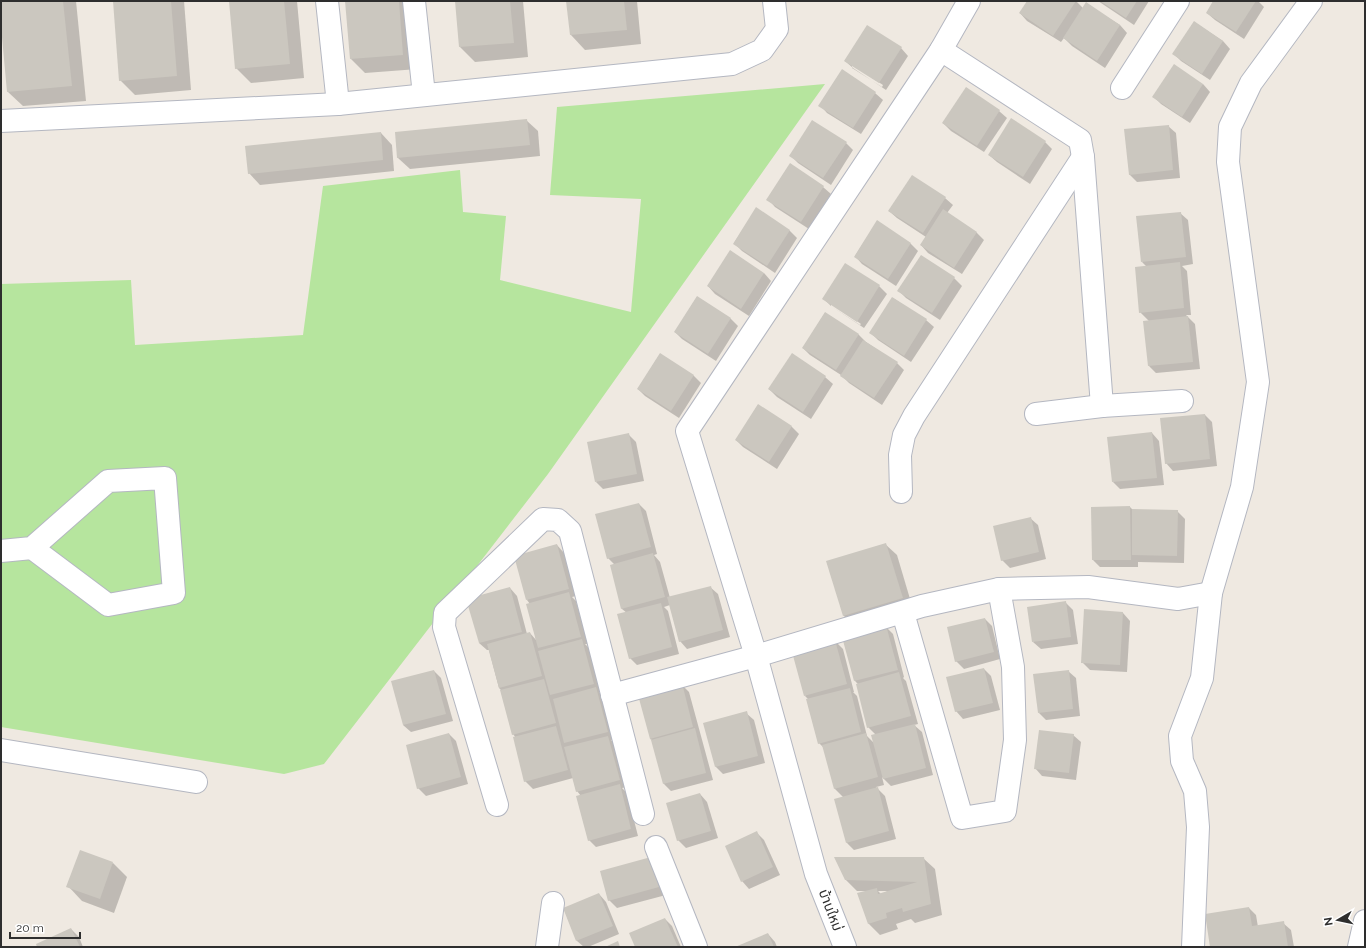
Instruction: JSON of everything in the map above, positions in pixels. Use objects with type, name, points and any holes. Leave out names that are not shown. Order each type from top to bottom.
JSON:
[{"type":"street","points":[[327,1],[338,104]]},
{"type":"street","points":[[414,1],[424,95]]},
{"type":"street","points":[[1,120],[338,104],[732,64],[762,50],[777,29],[774,1]]},
{"type":"street","points":[[969,1],[941,50],[1080,140],[1083,157],[1102,406]]},
{"type":"street","points":[[1122,88],[1178,1]]},
{"type":"street","points":[[1193,947],[1198,828],[1195,791],[1182,761],[1180,736],[1202,678],[1211,593],[1242,487],[1258,382],[1228,162],[1230,127],[1251,83],[1311,1]]},
{"type":"street","name":"บ้านใหม่","points":[[845,947],[816,874],[756,656],[686,431],[941,50]]},
{"type":"street","points":[[901,492],[900,455],[904,435],[914,416],[1083,157]]},
{"type":"street","points":[[1036,414],[1102,406],[1182,401]]},
{"type":"street","points":[[1,551],[32,548],[108,481],[165,478],[174,593],[108,605],[32,548]]},
{"type":"street","points":[[497,806],[444,627],[445,613],[543,519],[558,520],[570,531],[643,814]]},
{"type":"street","points":[[612,695],[756,656],[922,606],[999,589],[1088,587],[1178,599],[1211,593]]},
{"type":"street","points":[[903,612],[962,818],[1005,811],[1015,740],[1013,667],[999,589]]},
{"type":"street","points":[[1,750],[196,782]]},
{"type":"street","points":[[656,847],[696,947]]},
{"type":"street","points":[[547,947],[553,903]]},
{"type":"street","points":[[1360,947],[1365,921]]},
{"type":"green space","points":[[825,84],[548,474],[324,764],[284,774],[1,727],[1,284],[131,280],[135,345],[303,335],[323,186],[460,170],[463,212],[506,216],[500,280],[631,312],[641,199],[550,195],[557,107]]},
{"type":"building","points":[[1,1],[63,1],[72,86],[7,92],[1,26]]},
{"type":"building","points":[[113,1],[171,1],[177,76],[119,81]]},
{"type":"building","points":[[229,1],[284,1],[290,64],[235,69]]},
{"type":"building","points":[[345,1],[399,1],[403,55],[350,59]]},
{"type":"building","points":[[455,1],[510,1],[514,43],[459,47]]},
{"type":"building","points":[[566,1],[624,1],[627,30],[570,35]]},
{"type":"building","points":[[1027,1],[1076,1],[1053,36],[1019,13]]},
{"type":"building","points":[[1100,1],[1137,1],[1126,18]]},
{"type":"building","points":[[1213,1],[1256,1],[1236,32],[1206,13]]},
{"type":"building","points":[[1086,2],[1120,25],[1097,61],[1063,38]]},
{"type":"building","points":[[1194,21],[1223,41],[1202,74],[1172,54]]},
{"type":"building","points":[[867,25],[902,47],[879,83],[844,61]]},
{"type":"building","points":[[1174,64],[1203,84],[1182,117],[1152,97]]},
{"type":"building","points":[[842,69],[876,92],[853,128],[818,106]]},
{"type":"building","points":[[966,87],[1000,110],[977,146],[942,123]]},
{"type":"building","points":[[1011,118],[1046,141],[1023,177],[988,155]]},
{"type":"building","points":[[527,119],[530,145],[397,158],[395,132]]},
{"type":"building","points":[[812,120],[847,142],[823,178],[789,156]]},
{"type":"building","points":[[1169,125],[1173,170],[1129,175],[1124,129]]},
{"type":"building","points":[[381,132],[383,160],[248,174],[245,146]]},
{"type":"building","points":[[790,163],[824,186],[801,222],[766,200]]},
{"type":"building","points":[[912,175],[946,197],[923,233],[888,211]]},
{"type":"building","points":[[756,207],[790,230],[767,266],[733,244]]},
{"type":"building","points":[[943,209],[977,232],[954,268],[920,245]]},
{"type":"building","points":[[1181,212],[1186,257],[1141,262],[1136,216]]},
{"type":"building","points":[[877,220],[911,243],[888,279],[854,257]]},
{"type":"building","points":[[730,250],[764,273],[741,309],[707,286]]},
{"type":"building","points":[[921,255],[955,277],[932,313],[897,291]]},
{"type":"building","points":[[1180,262],[1184,308],[1139,313],[1135,267]]},
{"type":"building","points":[[845,263],[880,285],[857,322],[822,299]]},
{"type":"building","points":[[697,296],[731,318],[708,354],[674,332]]},
{"type":"building","points":[[892,297],[927,319],[904,356],[869,333]]},
{"type":"building","points":[[825,312],[859,334],[836,370],[802,348]]},
{"type":"building","points":[[1188,316],[1193,362],[1148,366],[1143,321]]},
{"type":"building","points":[[863,340],[898,362],[874,398],[840,376]]},
{"type":"building","points":[[660,353],[694,375],[671,411],[637,389]]},
{"type":"building","points":[[792,353],[826,376],[803,412],[768,389]]},
{"type":"building","points":[[758,404],[792,426],[769,462],[735,440]]},
{"type":"building","points":[[1205,414],[1210,459],[1165,464],[1160,418]]},
{"type":"building","points":[[1152,432],[1157,478],[1112,482],[1107,437]]},
{"type":"building","points":[[629,433],[637,474],[595,482],[587,442]]},
{"type":"building","points":[[639,503],[651,547],[607,559],[595,514]]},
{"type":"building","points":[[1130,506],[1131,560],[1092,560],[1091,507]]},
{"type":"building","points":[[1132,509],[1178,510],[1177,556],[1132,555]]},
{"type":"building","points":[[1031,517],[1039,552],[1001,561],[993,526]]},
{"type":"building","points":[[886,543],[903,598],[843,616],[826,561]]},
{"type":"building","points":[[557,544],[569,589],[526,600],[514,556]]},
{"type":"building","points":[[653,553],[665,597],[621,609],[610,565]]},
{"type":"building","points":[[711,586],[723,630],[679,642],[667,597]]},
{"type":"building","points":[[510,587],[522,632],[479,643],[466,599]]},
{"type":"building","points":[[569,592],[581,637],[538,648],[526,604]]},
{"type":"building","points":[[1066,601],[1071,637],[1032,642],[1027,607]]},
{"type":"building","points":[[661,603],[672,647],[629,659],[617,614]]},
{"type":"building","points":[[1084,609],[1123,612],[1120,665],[1081,663]]},
{"type":"building","points":[[985,618],[994,652],[955,662],[947,627]]},
{"type":"building","points":[[886,625],[898,670],[854,681],[842,637]]},
{"type":"building","points":[[530,632],[542,676],[499,688],[487,644]]},
{"type":"building","points":[[582,639],[594,684],[550,695],[538,651]]},
{"type":"building","points":[[835,640],[847,684],[804,696],[792,652]]},
{"type":"building","points":[[984,668],[993,703],[955,712],[946,677]]},
{"type":"building","points":[[434,670],[446,714],[403,725],[391,681]]},
{"type":"building","points":[[1069,670],[1073,709],[1038,713],[1033,674]]},
{"type":"building","points":[[899,672],[911,716],[867,728],[856,684]]},
{"type":"building","points":[[544,679],[556,723],[512,735],[500,690]]},
{"type":"building","points":[[682,683],[693,727],[650,739],[638,695]]},
{"type":"building","points":[[596,687],[608,732],[564,743],[553,699]]},
{"type":"building","points":[[850,688],[861,732],[818,744],[806,699]]},
{"type":"building","points":[[747,711],[758,756],[715,767],[703,723]]},
{"type":"building","points":[[915,724],[926,768],[883,779],[871,735]]},
{"type":"building","points":[[556,726],[568,770],[524,782],[513,737]]},
{"type":"building","points":[[695,728],[706,773],[663,784],[651,740]]},
{"type":"building","points":[[1039,730],[1074,734],[1069,773],[1034,769]]},
{"type":"building","points":[[449,733],[461,777],[417,789],[406,745]]},
{"type":"building","points":[[866,733],[878,777],[834,789],[822,745]]},
{"type":"building","points":[[608,736],[620,780],[576,792],[564,747]]},
{"type":"building","points":[[620,784],[631,829],[588,841],[576,796]]},
{"type":"building","points":[[878,787],[889,831],[846,843],[834,799]]},
{"type":"building","points":[[700,793],[711,831],[677,841],[666,803]]},
{"type":"building","points":[[757,831],[773,867],[741,882],[725,846]]},
{"type":"building","points":[[80,850],[113,862],[100,899],[66,887]]},
{"type":"building","points":[[651,857],[659,887],[608,901],[600,871]]},
{"type":"building","points":[[834,857],[924,857],[931,904],[903,912],[902,908],[886,913],[887,918],[868,924],[857,893],[877,888],[878,894],[917,882],[845,880]]},
{"type":"building","points":[[599,893],[613,926],[576,941],[563,908]]},
{"type":"building","points":[[1249,907],[1252,926],[1284,921],[1288,947],[1210,947],[1205,914]]},
{"type":"building","points":[[665,918],[678,947],[635,947],[629,933]]},
{"type":"building","points":[[71,928],[80,947],[37,947],[36,944]]},
{"type":"building","points":[[768,933],[774,947],[735,947]]},
{"type":"building","points":[[618,941],[620,947],[605,947]]}]
